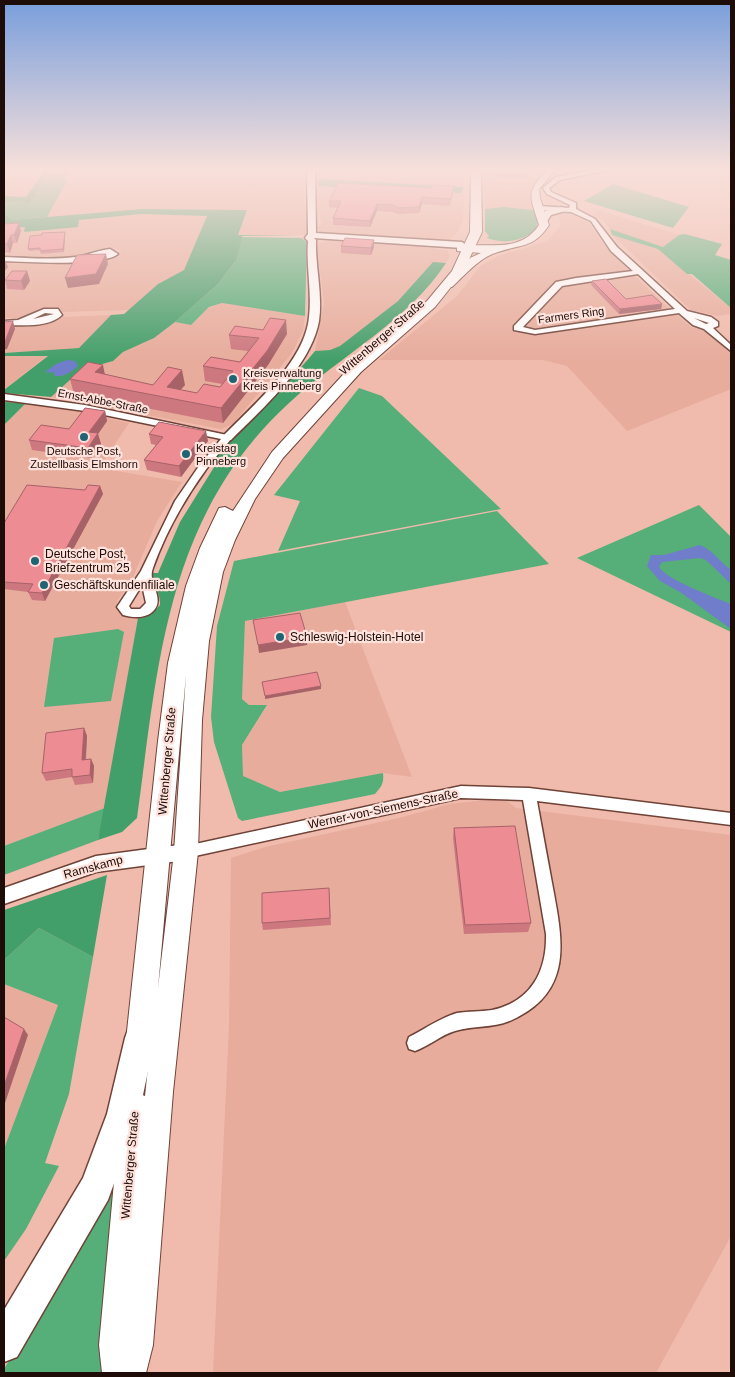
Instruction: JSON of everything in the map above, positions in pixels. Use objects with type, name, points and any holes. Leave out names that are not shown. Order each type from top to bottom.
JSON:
[{"type":"highway","points":[[4,1344],[96,1188],[123,1114],[140,1038]]},
{"type":"main road","points":[[466,247],[473,232]]},
{"type":"main road","points":[[479,232],[486,240],[511,244]]},
{"type":"main road","points":[[448,285],[474,260],[494,250],[531,238],[539,232]]},
{"type":"main road","points":[[466,247],[511,244],[531,238]]},
{"type":"main road","points":[[466,247],[494,250]]},
{"type":"main road","name":"Wittenberger Straße","points":[[119,1373],[115,1345],[140,1038],[172,853],[192,720],[199,641],[206,603],[226,540],[247,499],[277,455],[356,369],[431,304],[448,285],[466,247]]},
{"type":"main road","name":"Wittenberger Straße","points":[[129,1373],[137,1345],[160,1092],[180,641],[197,578],[211,538],[233,496],[274,438],[348,366],[424,301],[466,247]]},
{"type":"street","points":[[146,571],[162,534],[180,501],[227,438],[293,365],[307,343],[315,318],[313,253],[318,237],[316,232]]},
{"type":"street","points":[[602,232],[614,249],[696,324],[707,327],[731,349]]},
{"type":"street","points":[[318,237],[466,247]]},
{"type":"street","points":[[4,259],[79,259]]},
{"type":"street","name":"Farmers Ring","points":[[639,272],[559,284],[517,328],[535,332],[683,312]]},
{"type":"street","points":[[4,323],[20,322]]},
{"type":"street","name":"Ernst-Abbe-Straße","points":[[4,397],[85,408],[227,438]]},
{"type":"street","name":"Werner-von-Siemens-Straße","points":[[172,853],[444,795],[482,791],[529,794],[731,819]]},
{"type":"street","points":[[415,1043],[455,1022],[494,1018],[519,1008],[538,994],[552,971],[555,946],[554,934],[529,794]]},
{"type":"street","name":"Ramskamp","points":[[4,896],[96,864],[172,853]]},
{"type":"shaded area","points":[[4,232],[200,232],[184,270],[158,284],[129,310],[63,312],[58,309],[46,308],[21,318],[4,318],[4,263],[50,264],[106,261],[119,257],[121,253],[119,250],[106,248],[81,256],[44,258],[4,256]]},
{"type":"shaded area","points":[[239,232],[306,232],[306,235],[238,235]]},
{"type":"shaded area","points":[[321,232],[457,232],[449,240]]},
{"type":"shaded area","points":[[555,232],[595,232],[606,247],[630,271],[554,283],[513,328],[514,330],[532,334],[676,314],[691,327],[706,331],[731,354],[731,389],[627,431],[567,366],[543,360],[379,360],[457,296],[480,266],[498,256],[547,241]]},
{"type":"shaded area","points":[[620,232],[670,232],[679,235],[663,247]]},
{"type":"shaded area","points":[[612,235],[658,249],[731,308],[731,314],[718,316],[691,310]]},
{"type":"shaded area","points":[[332,240],[408,245],[447,250],[450,256],[446,263],[433,262],[398,301],[340,346],[330,350],[315,351],[324,303],[317,249],[319,243]]},
{"type":"shaded area","points":[[633,274],[670,309],[533,329],[526,325],[562,286]]},
{"type":"shaded area","points":[[222,303],[305,316],[303,331],[292,353],[233,424],[221,429],[51,397],[81,370],[113,361],[123,352],[154,338],[175,322],[191,325],[208,308]]},
{"type":"shaded area","points":[[111,315],[79,348],[4,353],[4,326],[48,322],[63,317]]},
{"type":"shaded area","points":[[48,355],[4,390],[4,356]]},
{"type":"shaded area","points":[[26,403],[81,412],[129,423],[99,468],[182,482],[157,521],[131,582],[117,601],[117,611],[126,617],[138,618],[105,808],[4,846],[4,425]]},
{"type":"shaded area","points":[[345,602],[412,777],[383,773],[280,792],[243,776],[242,745],[267,706],[249,705],[242,699],[245,621]]},
{"type":"shaded area","points":[[485,800],[507,801],[516,808],[731,835],[731,1236],[656,1373],[213,1373],[229,1025],[231,858],[265,847],[399,818],[449,804]]},
{"type":"shaded area","points":[[4,984],[58,1005],[4,1149]]},
{"type":"green space","points":[[200,232],[239,232],[238,235],[301,235],[242,236],[237,259],[218,284],[154,338],[123,352],[113,361],[81,370],[51,397],[4,393],[4,390],[48,356],[4,356],[4,353],[79,348],[111,315],[124,314],[158,284],[184,270]]},
{"type":"green space","points":[[486,232],[532,232],[513,241],[493,240],[487,238],[489,236]]},
{"type":"green space","points":[[611,232],[620,232],[663,247],[679,235],[685,234],[722,244],[715,255],[731,260],[731,308],[692,274],[687,274],[658,249],[612,235]]},
{"type":"green space","points":[[241,237],[301,238],[307,242],[305,316],[222,303],[209,307],[191,325],[175,322],[218,284],[237,259]]},
{"type":"green space","points":[[433,262],[446,263],[431,283],[393,320],[289,403],[248,447],[216,494],[192,543],[175,595],[162,649],[152,704],[137,818],[122,832],[98,840],[138,618],[151,614],[160,605],[151,573],[158,573],[180,522],[216,464],[211,463],[315,351],[330,350],[340,346],[398,301]]},
{"type":"green space","points":[[359,388],[382,396],[501,509],[278,551],[300,501],[274,495]]},
{"type":"green space","points":[[4,402],[26,403],[4,425]]},
{"type":"green space","points":[[699,505],[731,537],[731,632],[577,558]]},
{"type":"green space","points":[[497,511],[549,564],[245,621],[242,699],[249,705],[267,705],[242,745],[243,776],[280,792],[383,773],[383,782],[375,794],[242,821],[238,818],[214,742],[211,717],[217,626],[234,561]]},
{"type":"green space","points":[[118,629],[124,632],[111,701],[44,707],[54,638]]},
{"type":"green space","points":[[105,808],[98,840],[4,875],[4,846]]},
{"type":"green space","points":[[107,875],[93,957],[39,928],[4,960],[4,910]]},
{"type":"green space","points":[[39,928],[93,957],[69,1094],[45,1163],[59,1166],[26,1229],[4,1261],[4,1149],[58,1005],[4,984],[4,960]]},
{"type":"green space","points":[[122,1151],[107,1369],[105,1373],[4,1373],[4,1369],[103,1198]]},
{"type":"water","points":[[67,360],[75,361],[78,366],[70,373],[54,376],[55,373],[45,372],[56,364]]},
{"type":"water","points":[[700,545],[709,550],[731,570],[731,584],[706,560],[700,558],[662,562],[659,567],[663,572],[680,582],[731,604],[731,629],[680,592],[660,581],[647,566],[651,555],[664,555]]},
{"type":"building","points":[[4,232],[15,232],[14,235],[11,235],[7,244],[4,244]]},
{"type":"building","points":[[65,232],[63,249],[40,251],[40,248],[28,249],[30,236],[42,235],[42,233]]},
{"type":"building","points":[[345,238],[374,240],[371,248],[341,246]]},
{"type":"building","points":[[106,254],[96,274],[65,278],[77,255]]},
{"type":"building","points":[[12,271],[27,271],[21,281],[5,280]]},
{"type":"building","points":[[606,279],[626,299],[652,295],[662,304],[620,309],[592,281]]},
{"type":"building","points":[[270,318],[286,320],[267,351],[221,408],[70,379],[88,362],[103,365],[95,372],[153,385],[168,367],[182,370],[167,387],[197,393],[204,384],[220,387],[233,371],[203,366],[211,357],[240,362],[259,338],[229,335],[235,326],[263,330]]},
{"type":"building","points":[[13,321],[5,342],[4,342],[4,322]]},
{"type":"building","points":[[85,408],[105,411],[89,432],[98,433],[88,448],[29,440],[41,425],[69,429]]},
{"type":"building","points":[[159,422],[206,431],[179,466],[144,460],[163,437],[149,434]]},
{"type":"building","name":"Deutsche Post, Briefzentrum 25","points":[[27,485],[85,490],[88,485],[100,486],[42,593],[28,592],[33,584],[4,582],[4,523]]},
{"type":"building","name":"Schleswig-Holstein-Hotel","points":[[300,613],[307,637],[258,645],[253,620]]},
{"type":"building","points":[[317,672],[321,686],[265,696],[262,682]]},
{"type":"building","points":[[84,728],[82,760],[91,759],[90,775],[72,777],[72,769],[42,773],[46,733]]},
{"type":"building","points":[[515,826],[531,923],[465,925],[454,828]]},
{"type":"building","points":[[329,888],[330,918],[262,923],[262,893]]},
{"type":"building","points":[[4,1017],[24,1029],[4,1086]]},
{"type":"place","name":"Kreisverwaltung Kreis Pinneberg","points":[[233,379]]},
{"type":"place","name":"Deutsche Post, Zustellbasis Elmshorn","points":[[84,437]]},
{"type":"place","name":"Kreistag Pinneberg","points":[[186,454]]},
{"type":"place","name":"Deutsche Post, Briefzentrum 25","points":[[35,561]]},
{"type":"place","name":"Geschäftskundenfiliale","points":[[44,585]]},
{"type":"place","name":"Schleswig-Holstein-Hotel","points":[[280,637]]}]
